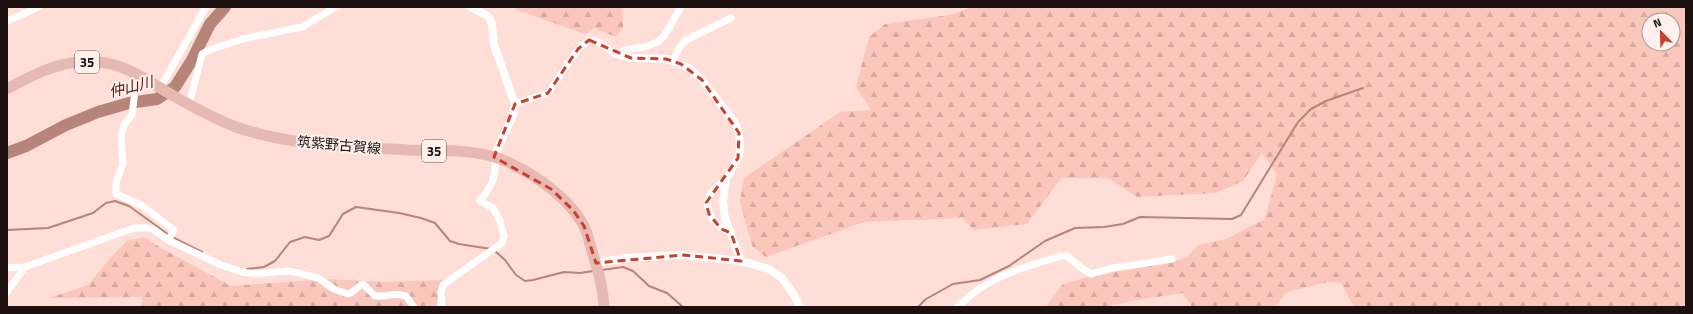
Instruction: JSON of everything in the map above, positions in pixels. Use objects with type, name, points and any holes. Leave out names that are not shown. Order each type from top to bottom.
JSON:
[{"type":"main road","name":"筑紫野古賀線","points":[[7,89],[44,70],[58,65],[79,61],[99,62],[117,65],[213,117],[239,128],[287,140],[359,148],[473,153],[494,157],[510,163],[551,189],[573,210],[584,226],[596,263],[601,280],[604,307]]},
{"type":"street","points":[[7,21],[40,7]]},
{"type":"street","points":[[163,90],[206,7]]},
{"type":"street","points":[[186,103],[202,54],[209,50],[243,39],[302,27],[336,7]]},
{"type":"street","points":[[442,307],[441,292],[443,285],[502,243],[504,236],[500,221],[492,208],[480,201],[491,186],[496,170],[494,157],[513,115],[515,104],[494,45],[492,24],[488,16],[470,7]]},
{"type":"street","points":[[616,54],[628,49],[646,47],[658,42],[665,35],[681,7]]},
{"type":"street","points":[[673,60],[679,48],[686,40],[731,18]]},
{"type":"street","points":[[515,104],[548,93],[578,49],[589,40],[598,42],[616,54],[631,58],[673,60],[696,72],[735,123],[739,133],[740,151],[738,158],[726,179],[710,194],[706,203],[709,214],[721,229],[730,233]]},
{"type":"street","points":[[137,75],[132,115],[124,125],[121,136],[124,164],[116,182],[116,194],[141,205],[174,230],[168,240]]},
{"type":"street","points":[[726,179],[723,202],[725,218],[741,261]]},
{"type":"street","points":[[7,268],[25,267],[134,228],[147,228],[153,229],[168,240],[221,265],[242,272],[256,274],[287,271],[299,272],[318,278],[334,289],[348,294],[354,292],[363,284],[376,296],[396,293],[406,296],[414,307]]},
{"type":"street","points":[[596,263],[627,258],[684,255],[741,261],[769,269],[782,278],[794,295],[800,307]]},
{"type":"street","points":[[958,307],[971,294],[997,278],[1012,271],[1061,256],[1067,256],[1080,268],[1091,274],[1113,268],[1172,259]]},
{"type":"street","points":[[7,292],[25,267]]},
{"type":"highlighted area","points":[[589,40],[631,58],[666,59],[681,64],[702,80],[739,133],[738,158],[706,203],[709,214],[721,229],[731,233],[741,261],[684,255],[596,263],[584,226],[573,210],[551,189],[494,157],[515,104],[548,93],[578,49]]},
{"type":"green space","points":[[514,7],[622,7],[623,27],[616,37],[594,28],[585,34],[517,10]]},
{"type":"green space","points":[[972,7],[1686,7],[1686,307],[1354,307],[1341,283],[1328,282],[1287,292],[1275,307],[1192,307],[1183,293],[1103,307],[1049,307],[1047,305],[1063,284],[1099,274],[1165,264],[1187,257],[1198,245],[1226,239],[1265,219],[1277,174],[1262,153],[1243,181],[1216,193],[1137,197],[1108,178],[1061,178],[1027,224],[974,230],[962,218],[864,222],[766,257],[752,246],[740,202],[744,178],[840,112],[871,110],[856,87],[869,37],[885,24],[950,15]]},
{"type":"green space","points":[[145,237],[161,248],[231,286],[327,279],[386,282],[445,280],[435,307],[141,307],[142,297],[49,298],[88,285],[111,257],[128,240]]},
{"type":"waterway","name":"仲山川","points":[[7,153],[26,146],[66,125],[98,112],[129,103],[157,99],[175,87],[192,60],[210,24],[225,7]]},
{"type":"waterway","points":[[918,307],[926,299],[953,284],[980,280],[1009,266],[1045,241],[1075,228],[1104,227],[1123,224],[1140,217],[1232,219],[1241,215],[1298,122],[1311,109],[1326,101],[1363,88]]},
{"type":"waterway","points":[[7,230],[48,228],[93,213],[106,203],[115,201],[129,206],[169,235]]},
{"type":"waterway","points":[[247,269],[264,267],[275,261],[290,242],[305,237],[319,240],[329,236],[343,214],[356,207],[399,213],[421,218],[435,223],[450,241],[459,244],[491,249]]},
{"type":"waterway","points":[[172,237],[202,252]]},
{"type":"waterway","points":[[495,251],[505,260],[516,275],[525,281],[564,272],[580,273],[594,271]]},
{"type":"waterway","points":[[602,270],[623,267],[633,271],[649,286],[667,293],[683,307]]}]
